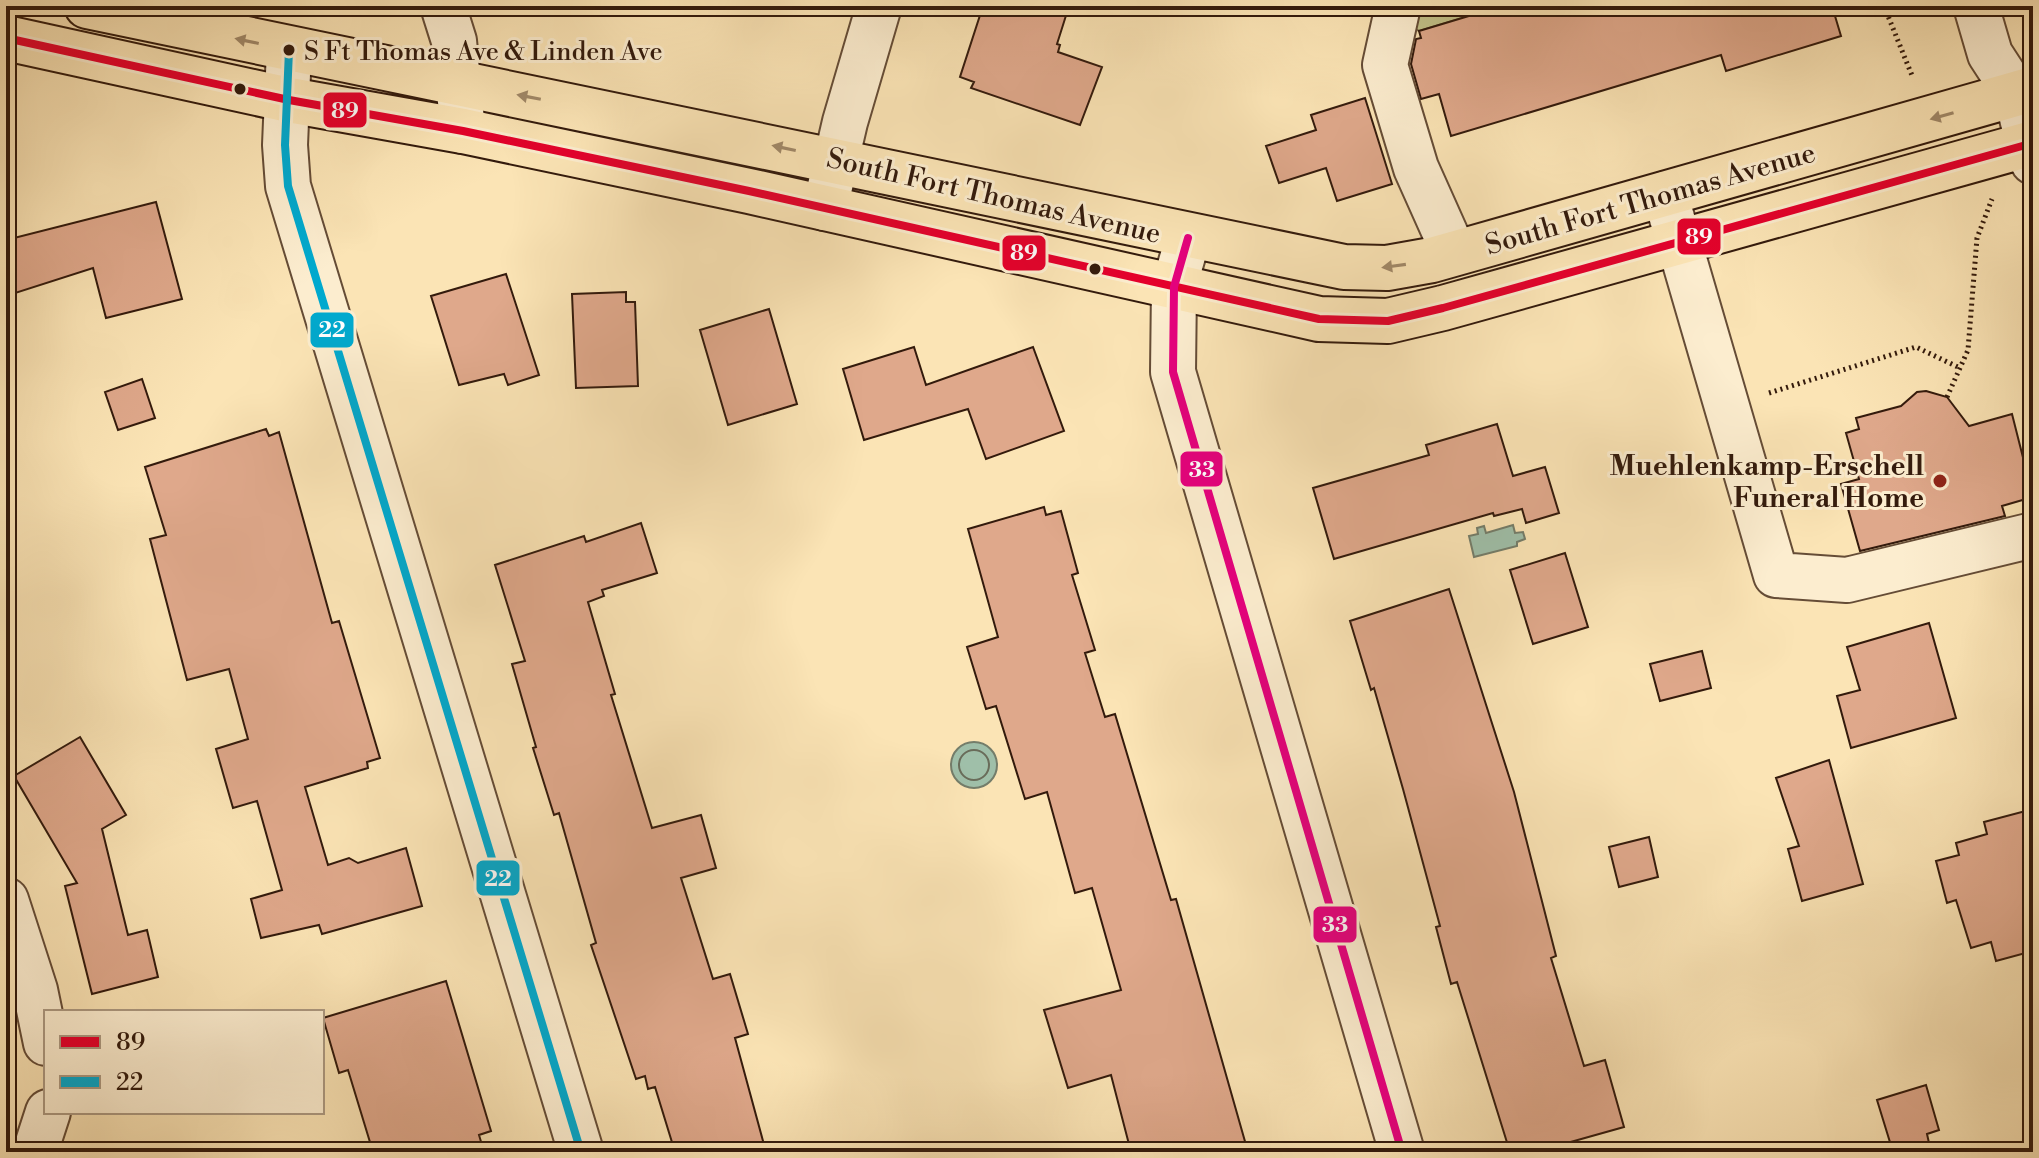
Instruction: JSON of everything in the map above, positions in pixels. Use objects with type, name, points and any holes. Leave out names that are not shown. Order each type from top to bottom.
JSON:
[{"type":"main road","name":"South Fort Thomas Avenue","points":[[87,6],[201,18],[289,50],[835,159],[1188,238],[1344,267],[1387,268],[1454,253],[2025,92]]},
{"type":"main road","name":"South Fort Thomas Avenue","points":[[6,38],[289,100],[463,131],[825,208],[1319,319],[1388,321],[2032,150]]},
{"type":"street","points":[[443,6],[454,41],[463,131]]},
{"type":"street","points":[[825,208],[835,159],[879,6]]},
{"type":"street","points":[[1398,6],[1385,65],[1416,168],[1454,253]]},
{"type":"street","points":[[1976,6],[1990,54],[2025,92],[2032,150]]},
{"type":"street","points":[[289,50],[285,145],[288,186],[581,1152]]},
{"type":"street","points":[[1665,194],[1776,575],[1847,580],[2033,535]]},
{"type":"street","points":[[1188,238],[1174,287],[1173,372],[1402,1152]]},
{"type":"street","points":[[6,900],[35,990],[44,1033]]},
{"type":"street","points":[[35,1152],[47,1114]]},
{"type":"path","points":[[1884,6],[1913,79]]},
{"type":"path","points":[[1947,397],[1968,350],[1977,238],[1992,198]]},
{"type":"path","points":[[1726,404],[1916,347],[1960,368]]},
{"type":"green space","points":[[1371,6],[1502,6],[1419,31]]},
{"type":"water","points":[[1513,525],[1515,533],[1523,532],[1525,539],[1517,542],[1517,546],[1474,557],[1469,536],[1478,534],[1477,528],[1484,526],[1486,533]]},
{"type":"water","points":[[974,742],[990,749],[997,765],[990,781],[974,788],[958,781],[951,765],[958,749]]},
{"type":"building","points":[[983,6],[1069,6],[1057,44],[1060,45],[1058,52],[1102,67],[1080,125],[971,88],[974,82],[960,77]]},
{"type":"building","points":[[1502,6],[1832,6],[1841,36],[1726,71],[1721,55],[1451,136],[1439,94],[1421,99],[1411,64],[1416,39],[1421,38],[1419,31]]},
{"type":"building","points":[[1365,98],[1392,184],[1337,201],[1326,168],[1279,183],[1266,146],[1316,130],[1311,115]]},
{"type":"building","points":[[156,202],[182,299],[106,318],[93,268],[6,296],[6,240]]},
{"type":"building","points":[[506,274],[539,375],[508,385],[504,374],[459,385],[431,296]]},
{"type":"building","points":[[626,292],[626,302],[635,302],[638,386],[576,388],[572,294]]},
{"type":"building","points":[[769,309],[797,404],[728,425],[700,330]]},
{"type":"building","points":[[914,347],[926,385],[1033,347],[1064,431],[986,459],[968,409],[864,440],[843,369]]},
{"type":"building","points":[[142,379],[155,418],[118,430],[105,392]]},
{"type":"building","name":"Muehlenkamp-Erschell Funeral Home","points":[[1926,391],[1947,397],[1969,426],[2012,414],[2033,497],[2002,506],[2005,516],[1860,551],[1841,484],[1859,479],[1846,433],[1859,429],[1856,418],[1901,406],[1917,392]]},
{"type":"building","points":[[1497,424],[1513,476],[1545,467],[1559,513],[1526,523],[1522,509],[1494,516],[1493,513],[1334,559],[1313,488],[1429,455],[1426,445]]},
{"type":"building","points":[[266,429],[269,436],[279,432],[332,623],[339,621],[380,758],[367,762],[368,768],[305,787],[328,865],[349,858],[358,863],[406,848],[422,906],[322,934],[319,925],[261,938],[251,899],[282,890],[257,801],[233,808],[216,749],[248,739],[229,669],[187,680],[150,539],[166,535],[145,467]]},
{"type":"building","points":[[1044,507],[1046,515],[1061,511],[1078,573],[1072,575],[1095,650],[1085,653],[1105,717],[1115,714],[1171,900],[1176,899],[1248,1152],[1131,1152],[1111,1075],[1068,1088],[1044,1010],[1121,990],[1092,888],[1075,893],[1047,792],[1025,799],[996,706],[986,709],[967,647],[998,637],[968,529]]},
{"type":"building","points":[[641,523],[657,573],[602,590],[604,596],[588,602],[615,694],[611,695],[652,828],[701,815],[716,868],[681,878],[713,979],[730,974],[748,1034],[735,1038],[766,1152],[675,1152],[655,1087],[648,1089],[645,1076],[636,1079],[591,945],[596,943],[559,813],[554,815],[533,748],[536,747],[512,664],[525,661],[495,565],[584,536],[586,542]]},
{"type":"building","points":[[1565,553],[1588,627],[1533,644],[1510,570]]},
{"type":"building","points":[[1449,589],[1514,792],[1556,956],[1551,958],[1584,1066],[1605,1060],[1624,1127],[1535,1152],[1510,1152],[1457,982],[1451,984],[1436,927],[1440,926],[1403,789],[1374,688],[1371,690],[1350,621]]},
{"type":"building","points":[[1929,623],[1956,718],[1851,748],[1837,696],[1860,690],[1847,647]]},
{"type":"building","points":[[1702,651],[1711,688],[1660,701],[1650,664]]},
{"type":"building","points":[[80,737],[126,815],[102,829],[128,935],[147,930],[158,977],[92,994],[65,886],[77,883],[14,776]]},
{"type":"building","points":[[1829,760],[1863,884],[1802,901],[1788,849],[1799,846],[1776,778]]},
{"type":"building","points":[[2033,809],[2033,951],[1996,961],[1991,942],[1971,948],[1956,900],[1947,903],[1936,861],[1959,855],[1956,843],[1987,834],[1984,822]]},
{"type":"building","points":[[1649,837],[1658,877],[1619,887],[1609,847]]},
{"type":"building","points":[[446,981],[491,1131],[479,1135],[482,1145],[461,1152],[373,1152],[348,1070],[339,1073],[324,1018]]},
{"type":"building","points":[[1926,1085],[1939,1130],[1927,1134],[1931,1152],[1893,1152],[1877,1100]]},
{"type":"transit line","name":"89","points":[[6,38],[289,100],[463,131],[749,191],[1319,319],[1388,321],[1443,308],[2033,143]]},
{"type":"transit line","name":"22","points":[[289,50],[285,145],[288,186],[581,1152]]},
{"type":"transit line","name":"33","points":[[1188,238],[1174,287],[1173,372],[1402,1152]]},
{"type":"place","name":"S Ft Thomas Ave & Linden Ave","points":[[289,50]]},
{"type":"place","name":"Muehlenkamp-Erschell Funeral Home","points":[[1940,481]]}]
